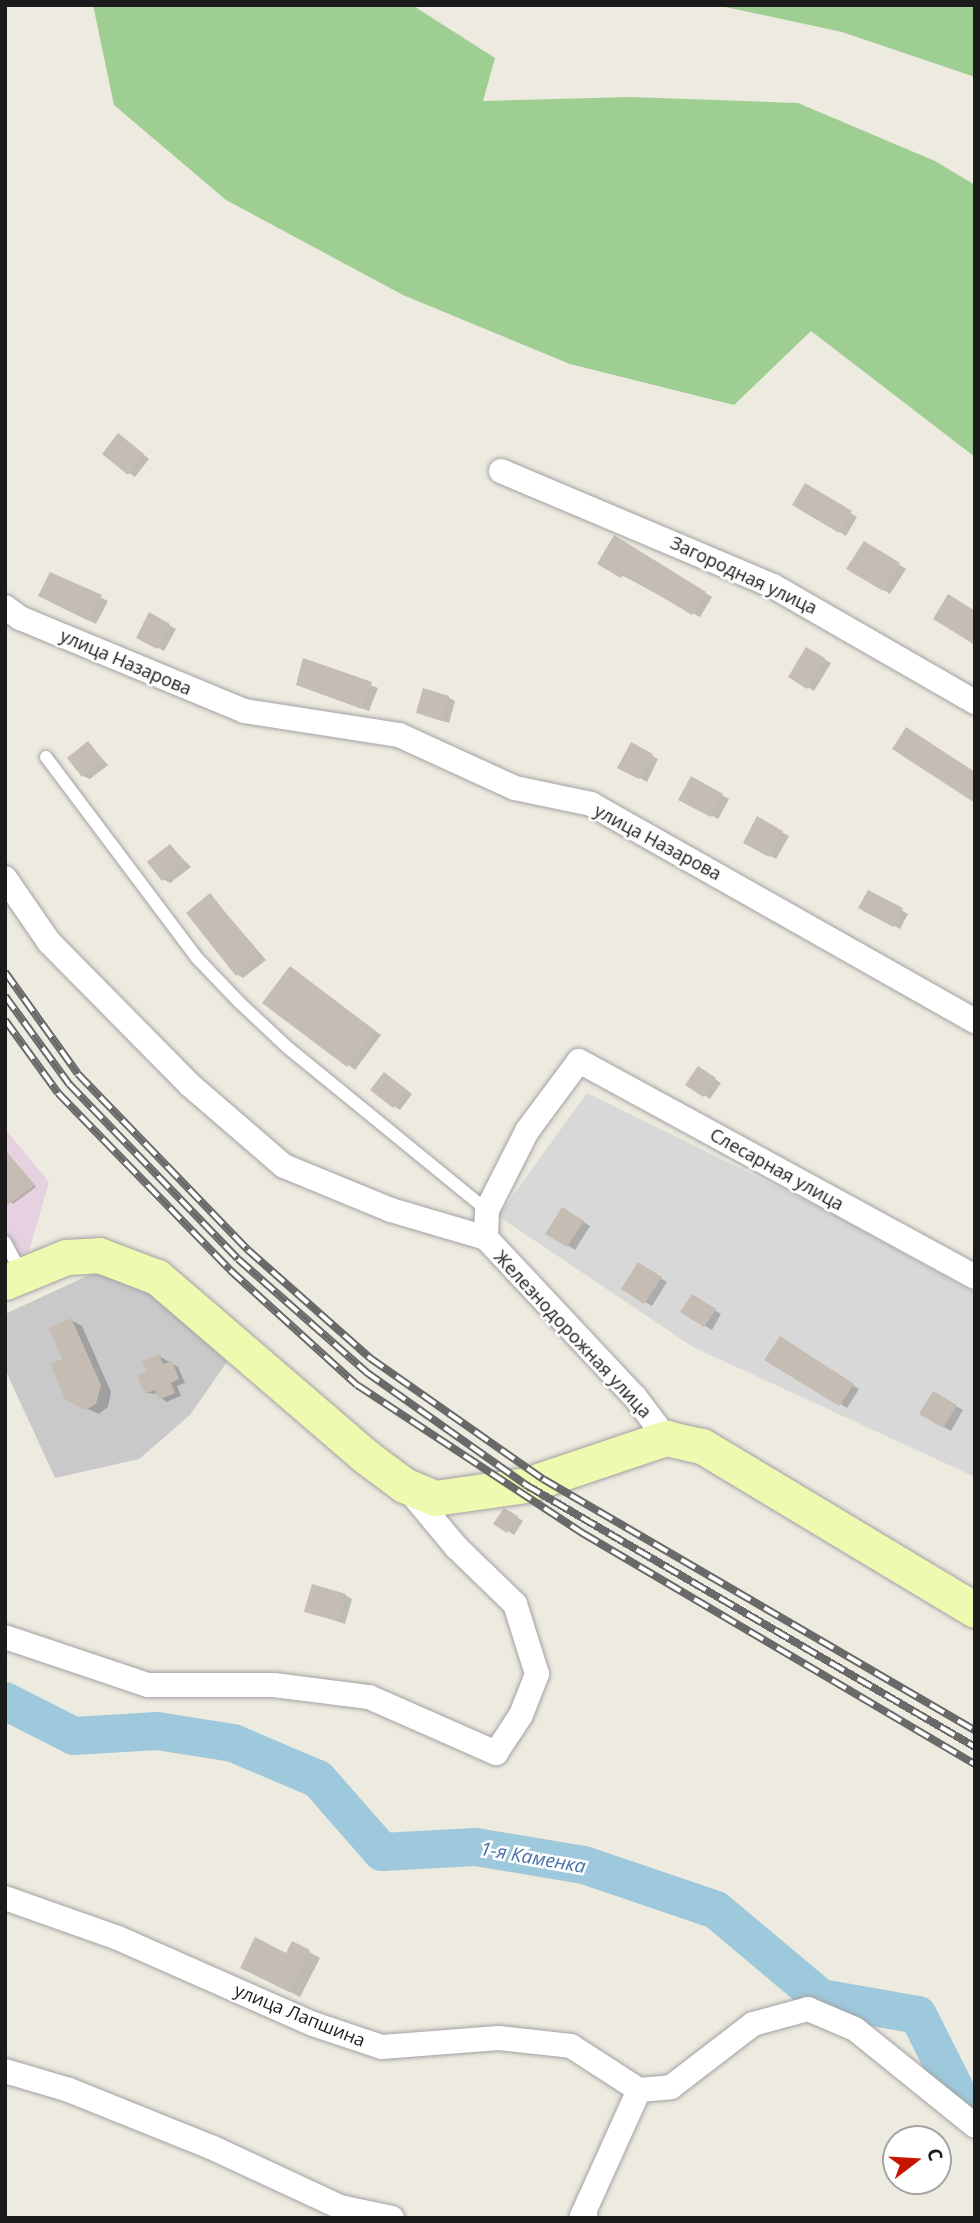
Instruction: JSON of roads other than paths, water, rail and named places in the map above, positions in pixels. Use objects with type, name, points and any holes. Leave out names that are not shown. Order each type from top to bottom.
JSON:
[{"type":"street","name":"Загородная улица","points":[[501,471],[773,586],[975,702]]},
{"type":"street","name":"улица Назарова","points":[[5,607],[20,618],[244,711],[398,735],[515,788],[591,804],[975,1021]]},
{"type":"street","name":"Железнодорожная улица","points":[[5,878],[50,942],[190,1085],[284,1166],[391,1210],[486,1238],[635,1396],[666,1438]]},
{"type":"street","name":"Слесарная улица","points":[[487,1210],[527,1131],[579,1061],[975,1278]]},
{"type":"street","points":[[486,1238],[487,1210]]},
{"type":"street","points":[[5,1637],[148,1685],[274,1685],[369,1697],[496,1753],[521,1715],[537,1674],[515,1604],[457,1548],[404,1485],[286,1391],[157,1277],[99,1255],[66,1258],[14,1279]]},
{"type":"street","points":[[404,1485],[435,1498],[458,1498],[526,1485],[666,1438],[702,1446],[975,1610]]},
{"type":"street","name":"улица Лапшина","points":[[5,1898],[118,1938],[313,2024],[383,2047],[499,2038],[571,2046],[639,2090]]},
{"type":"street","points":[[578,2217],[639,2090],[671,2087],[753,2024],[808,2009],[855,2029],[975,2126]]},
{"type":"street","points":[[5,2071],[69,2090],[211,2147],[340,2207],[391,2218]]},
{"type":"lane","points":[[46,757],[197,958],[239,1002],[287,1047],[487,1210]]},
{"type":"lane","points":[[5,1242],[14,1279]]},
{"type":"waterway","name":"1-я Каменка","points":[[5,1701],[74,1736],[157,1731],[233,1743],[318,1779],[382,1852],[476,1847],[584,1865],[716,1910],[821,1998],[918,2015],[961,2101],[975,2106]]},
{"type":"railway","points":[[5,972],[78,1074],[248,1250],[370,1358],[543,1479],[975,1730]]},
{"type":"railway","points":[[5,996],[69,1084],[238,1259],[366,1372],[526,1485],[975,1747]]},
{"type":"railway","points":[[5,1020],[58,1093],[230,1270],[357,1385],[584,1534],[975,1764]]}]
